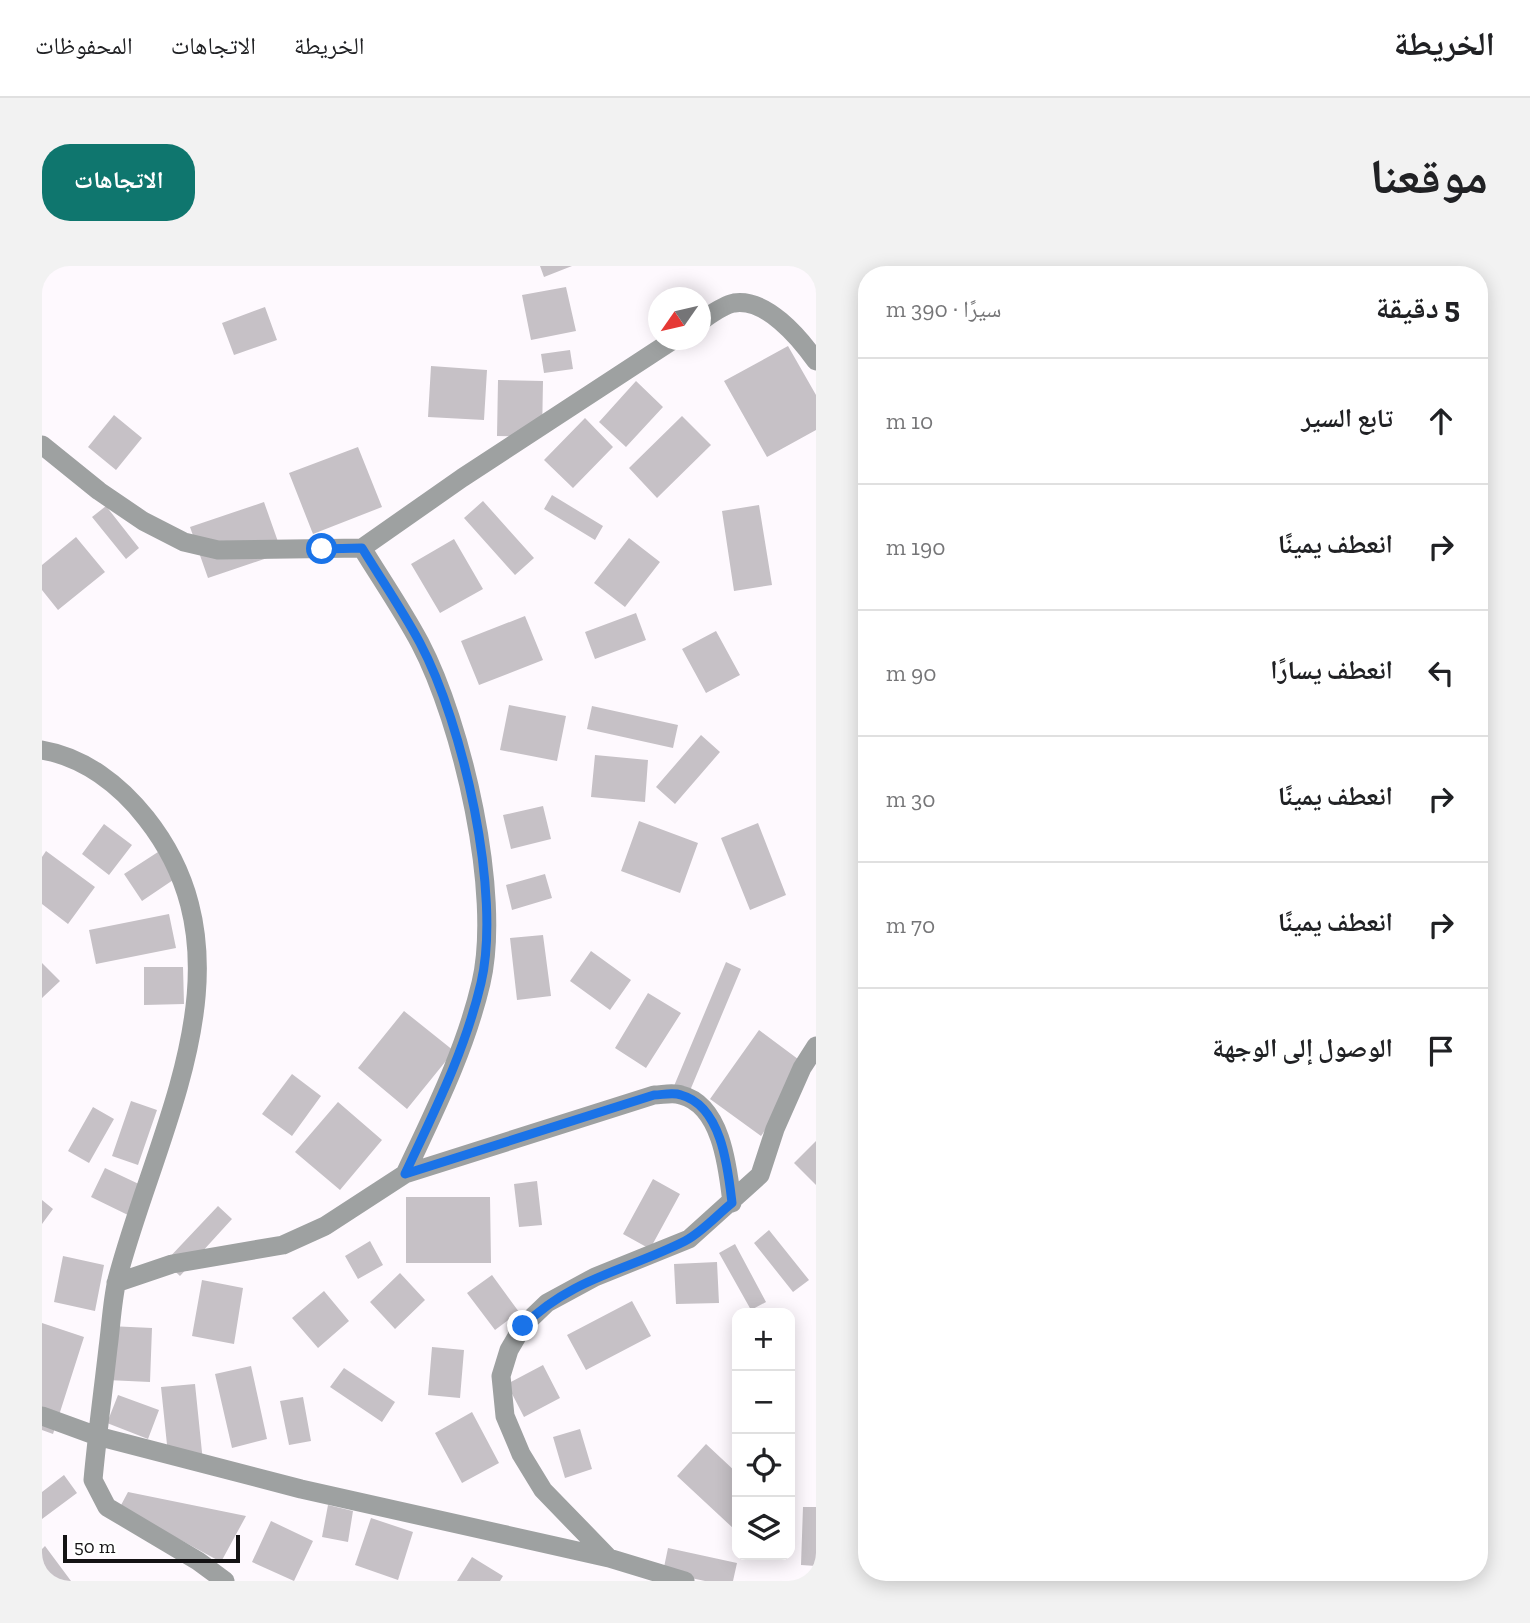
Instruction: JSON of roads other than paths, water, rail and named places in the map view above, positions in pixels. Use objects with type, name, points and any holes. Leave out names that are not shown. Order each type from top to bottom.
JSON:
[{"type":"street","points":[[711,315],[732,303],[749,303],[767,310],[816,361]]},
{"type":"street","points":[[42,445],[99,491],[143,521],[184,542],[218,550],[362,548],[462,478],[658,350]]},
{"type":"street","points":[[362,548],[421,645],[456,734],[487,886],[488,927],[482,980],[470,1024],[444,1094],[405,1174]]},
{"type":"street","points":[[42,750],[89,765],[132,801],[162,838],[181,876],[193,916],[199,963],[197,1014],[166,1126],[142,1194],[116,1283],[93,1480],[107,1507],[198,1560],[225,1581]]},
{"type":"street","points":[[609,1559],[543,1490],[521,1454],[505,1416],[501,1376],[509,1350],[523,1326],[547,1303],[595,1277],[689,1239],[732,1203],[760,1175],[796,1080],[816,1046]]},
{"type":"street","points":[[116,1283],[172,1264],[284,1245],[326,1226],[405,1174],[654,1095],[681,1094],[701,1106],[718,1133],[727,1161],[732,1203]]},
{"type":"street","points":[[42,1416],[97,1436],[301,1489],[609,1559],[685,1581]]}]
